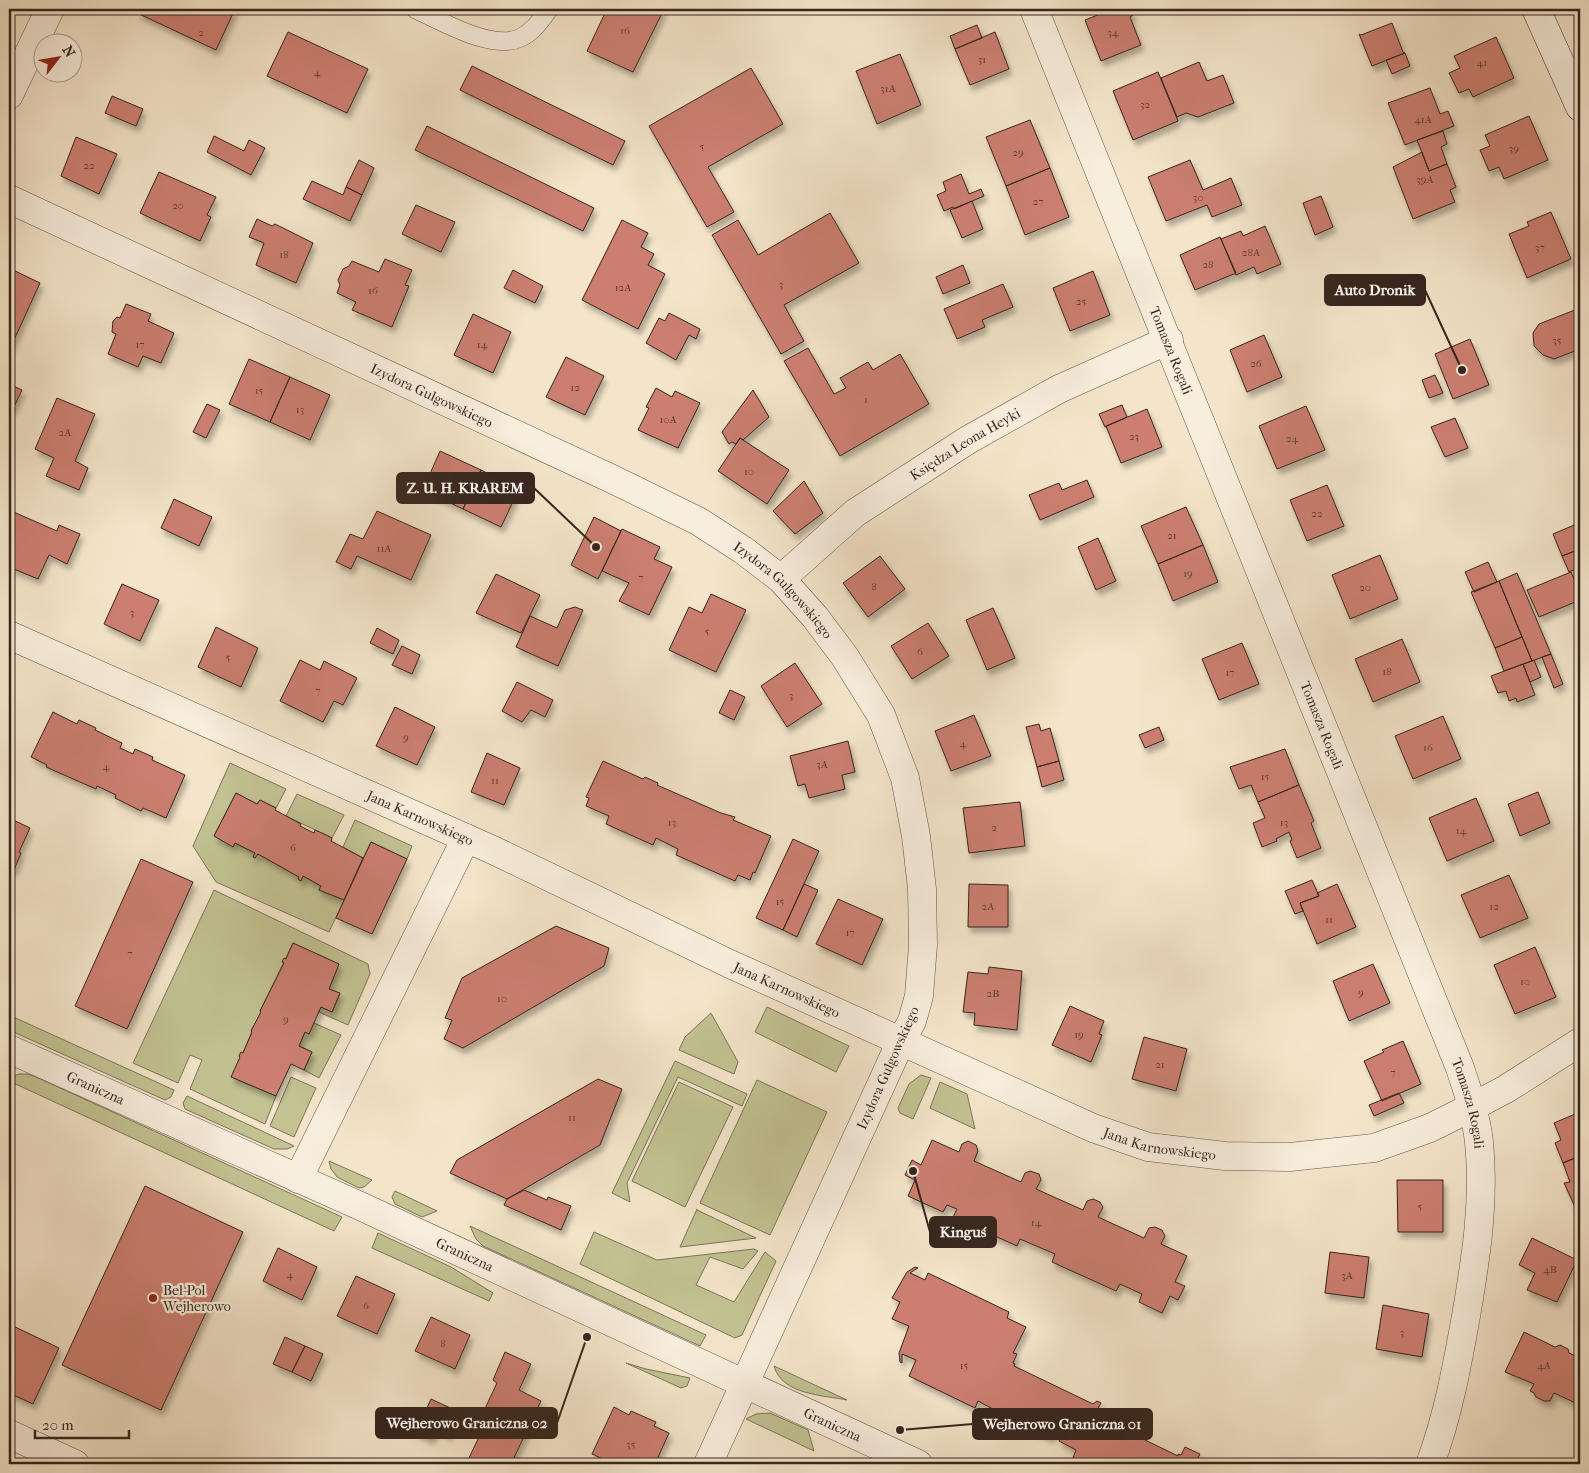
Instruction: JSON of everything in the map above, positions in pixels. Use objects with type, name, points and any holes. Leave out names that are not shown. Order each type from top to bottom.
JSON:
[{"type":"street","points":[[9,95],[50,9]]},
{"type":"street","name":"Tomasza Rogali","points":[[1034,9],[1457,1058],[1472,1107],[1479,1140],[1482,1180],[1477,1254],[1460,1350],[1443,1430],[1430,1464]]},
{"type":"street","points":[[1536,9],[1580,107]]},
{"type":"street","name":"Izydora Gulgowskiego","points":[[9,199],[610,478],[698,522],[743,550],[780,579],[815,617],[881,715],[905,778],[916,836],[922,889],[923,945],[920,996],[912,1021],[901,1041],[708,1464]]},
{"type":"street","name":"Księdza Leona Heyki","points":[[780,579],[855,513],[968,440],[1059,389],[1168,340]]},
{"type":"street","name":"Jana Karnowskiego","points":[[9,635],[466,838],[730,964],[1093,1128],[1148,1147],[1224,1156],[1290,1157],[1374,1148],[1430,1128],[1472,1107],[1506,1089],[1580,1042]]},
{"type":"street","points":[[298,1179],[466,838]]},
{"type":"street","name":"Graniczna","points":[[9,1048],[918,1464]]},
{"type":"street","points":[[9,1434],[75,1464]]},
{"type":"lane","points":[[415,9],[468,33],[503,43],[520,38],[538,26],[549,9]]},
{"type":"green space","points":[[230,763],[286,789],[276,808],[260,800],[257,804],[236,793],[214,836],[233,846],[235,843],[255,853],[253,857],[255,858],[258,854],[299,877],[300,881],[303,876],[321,886],[319,890],[344,900],[329,932],[216,882],[193,846]]},
{"type":"green space","points":[[297,794],[344,815],[332,838],[286,816]]},
{"type":"green space","points":[[355,820],[412,846],[407,859],[371,842],[363,858],[343,847]]},
{"type":"green space","points":[[214,890],[368,964],[370,974],[348,1025],[319,1012],[321,1007],[332,1012],[340,994],[329,989],[339,964],[293,943],[260,1011],[232,1077],[276,1096],[265,1124],[190,1089],[202,1060],[190,1055],[178,1083],[133,1063]]},
{"type":"green space","points":[[767,1007],[849,1046],[836,1072],[755,1032]]},
{"type":"green space","points":[[711,1013],[738,1062],[734,1074],[679,1050],[685,1037]]},
{"type":"green space","points":[[9,1015],[174,1090],[171,1097],[165,1100],[9,1030]]},
{"type":"green space","points":[[314,1023],[341,1035],[319,1078],[304,1070],[312,1052],[299,1046],[305,1032]]},
{"type":"green space","points":[[675,1061],[747,1094],[742,1106],[678,1077],[627,1183],[630,1202],[612,1193]]},
{"type":"green space","points":[[19,1074],[34,1076],[342,1217],[334,1231],[9,1081],[11,1077]]},
{"type":"green space","points":[[921,1075],[931,1078],[913,1119],[900,1113],[898,1108],[909,1084]]},
{"type":"green space","points":[[291,1077],[316,1088],[294,1137],[270,1126]]},
{"type":"green space","points":[[757,1080],[827,1112],[770,1235],[700,1203]]},
{"type":"green space","points":[[679,1082],[733,1107],[685,1207],[632,1181]]},
{"type":"green space","points":[[940,1082],[967,1094],[975,1129],[930,1108]]},
{"type":"green space","points":[[187,1096],[294,1146],[287,1149],[274,1149],[185,1109],[183,1103]]},
{"type":"green space","points":[[329,1161],[372,1180],[364,1187],[359,1188],[337,1177],[331,1169]]},
{"type":"green space","points":[[395,1191],[437,1211],[422,1217],[395,1204],[392,1197]]},
{"type":"green space","points":[[697,1210],[756,1238],[680,1247]]},
{"type":"green space","points":[[470,1226],[706,1335],[700,1346],[483,1246],[476,1239]]},
{"type":"green space","points":[[594,1232],[657,1260],[754,1249],[758,1251],[743,1269],[710,1257],[696,1285],[734,1302],[765,1252],[776,1261],[742,1335],[735,1338],[580,1264]]},
{"type":"green space","points":[[378,1233],[451,1267],[493,1293],[489,1301],[372,1248]]},
{"type":"green space","points":[[626,1363],[690,1378],[687,1386],[681,1388]]},
{"type":"green space","points":[[774,1366],[847,1400],[815,1395],[794,1388],[778,1376]]},
{"type":"green space","points":[[770,1413],[808,1430],[814,1451],[746,1419],[756,1414]]},
{"type":"building","points":[[140,9],[235,9],[216,50],[137,13]]},
{"type":"building","points":[[607,9],[664,9],[633,72],[587,51]]},
{"type":"building","points":[[1113,9],[1130,9],[1133,15],[1130,17],[1141,45],[1101,61],[1085,20]]},
{"type":"building","points":[[1392,23],[1405,53],[1372,66],[1359,34],[1361,35]]},
{"type":"building","points":[[977,25],[982,38],[955,49],[950,36]]},
{"type":"building","points":[[288,32],[368,69],[347,113],[267,76]]},
{"type":"building","points":[[995,32],[1009,69],[970,85],[955,49]]},
{"type":"building","points":[[1496,37],[1514,78],[1473,97],[1469,89],[1459,93],[1449,73],[1460,68],[1454,56]]},
{"type":"building","points":[[1405,53],[1410,66],[1392,74],[1386,60]]},
{"type":"building","points":[[900,54],[921,105],[877,124],[856,71]]},
{"type":"building","points":[[1199,62],[1207,81],[1223,75],[1234,103],[1198,117],[1186,113],[1177,117],[1161,78]]},
{"type":"building","points":[[472,66],[625,141],[613,165],[460,90]]},
{"type":"building","points":[[751,68],[783,124],[708,167],[734,212],[707,227],[649,126]]},
{"type":"building","points":[[1158,72],[1178,121],[1133,140],[1113,91]]},
{"type":"building","points":[[1430,88],[1440,114],[1448,111],[1454,126],[1405,145],[1388,103]]},
{"type":"building","points":[[112,96],[143,109],[136,126],[105,113]]},
{"type":"building","points":[[1529,116],[1548,160],[1504,179],[1499,167],[1489,171],[1480,150],[1490,146],[1485,135]]},
{"type":"building","points":[[1030,120],[1050,168],[1006,186],[986,137]]},
{"type":"building","points":[[427,126],[594,208],[583,231],[415,150]]},
{"type":"building","points":[[1443,131],[1447,144],[1441,147],[1447,164],[1429,171],[1417,140]]},
{"type":"building","points":[[214,136],[244,151],[249,140],[265,148],[251,175],[207,152]]},
{"type":"building","points":[[76,137],[117,154],[99,194],[61,176]]},
{"type":"building","points":[[1422,152],[1429,171],[1447,164],[1456,187],[1450,190],[1455,202],[1413,219],[1393,167]]},
{"type":"building","points":[[359,160],[374,168],[362,195],[346,187]]},
{"type":"building","points":[[1190,160],[1203,190],[1231,178],[1242,205],[1212,217],[1207,205],[1166,221],[1148,177]]},
{"type":"building","points":[[1050,168],[1069,217],[1025,235],[1006,186]]},
{"type":"building","points":[[159,172],[216,197],[207,215],[211,217],[200,241],[140,213]]},
{"type":"building","points":[[961,174],[969,194],[981,189],[984,196],[954,209],[953,207],[944,211],[937,195],[946,191],[943,182]]},
{"type":"building","points":[[312,181],[343,195],[346,187],[362,195],[350,221],[303,199]]},
{"type":"building","points":[[1321,196],[1333,227],[1315,235],[1303,203]]},
{"type":"building","points":[[972,201],[983,229],[962,238],[950,210]]},
{"type":"building","points":[[416,205],[455,222],[441,252],[402,234]]},
{"type":"building","points":[[1551,212],[1571,259],[1527,278],[1509,234],[1529,226],[1527,222]]},
{"type":"building","points":[[830,213],[859,263],[784,305],[804,341],[781,354],[712,235],[738,220],[758,255]]},
{"type":"building","points":[[257,219],[272,226],[275,224],[313,243],[296,283],[256,265],[264,243],[249,237]]},
{"type":"building","points":[[622,220],[648,233],[641,247],[654,254],[648,265],[665,274],[638,329],[582,300]]},
{"type":"building","points":[[1265,226],[1281,264],[1257,274],[1254,267],[1236,275],[1221,239],[1241,231],[1243,236]]},
{"type":"building","points":[[1220,237],[1236,273],[1195,290],[1180,255]]},
{"type":"building","points":[[385,259],[412,270],[405,285],[409,286],[392,327],[352,310],[356,302],[337,293],[340,285],[338,280],[343,269],[349,266],[352,261],[379,272]]},
{"type":"building","points":[[963,265],[970,283],[943,294],[936,277]]},
{"type":"building","points":[[9,268],[40,283],[9,351]]},
{"type":"building","points":[[513,270],[543,286],[535,303],[504,288]]},
{"type":"building","points":[[1093,271],[1110,315],[1070,331],[1053,288]]},
{"type":"building","points":[[1003,284],[1013,307],[982,320],[985,327],[957,339],[944,309]]},
{"type":"building","points":[[126,304],[151,314],[148,321],[174,333],[161,363],[143,356],[138,367],[108,354],[116,334],[112,332],[113,321],[117,317],[120,318]]},
{"type":"building","points":[[1580,308],[1580,349],[1554,359],[1543,355],[1534,346],[1533,333],[1539,324]]},
{"type":"building","points":[[669,313],[700,329],[696,339],[689,335],[676,360],[646,343],[659,318],[665,321]]},
{"type":"building","points":[[473,314],[511,332],[493,373],[454,355]]},
{"type":"building","points":[[1264,335],[1282,377],[1247,392],[1230,350]]},
{"type":"building","points":[[1470,339],[1489,385],[1453,399],[1435,354]]},
{"type":"building","points":[[808,348],[834,394],[846,388],[840,378],[868,362],[873,370],[900,354],[929,404],[840,456],[784,361]]},
{"type":"building","points":[[566,357],[604,376],[585,415],[546,397]]},
{"type":"building","points":[[249,359],[290,377],[270,422],[229,404]]},
{"type":"building","points":[[1435,375],[1443,393],[1429,398],[1422,380]]},
{"type":"building","points":[[290,377],[330,395],[310,440],[270,422]]},
{"type":"building","points":[[9,384],[22,390],[12,411],[9,410]]},
{"type":"building","points":[[656,388],[672,397],[675,391],[700,403],[678,448],[638,430],[649,408],[646,407]]},
{"type":"building","points":[[753,390],[769,417],[743,440],[740,438],[736,444],[732,442],[729,444],[722,432]]},
{"type":"building","points":[[57,398],[95,414],[75,461],[88,468],[79,490],[46,476],[54,458],[35,449]]},
{"type":"building","points":[[207,404],[220,410],[206,438],[193,432]]},
{"type":"building","points":[[1122,405],[1127,417],[1105,427],[1099,414]]},
{"type":"building","points":[[1306,406],[1325,450],[1277,469],[1259,426]]},
{"type":"building","points":[[1147,409],[1162,447],[1121,463],[1106,426]]},
{"type":"building","points":[[1455,418],[1468,448],[1445,457],[1431,427]]},
{"type":"building","points":[[740,438],[789,470],[767,504],[718,471]]},
{"type":"building","points":[[440,451],[481,470],[463,509],[423,490]]},
{"type":"building","points":[[481,470],[519,489],[501,527],[463,509]]},
{"type":"building","points":[[1087,480],[1094,497],[1040,520],[1029,495],[1059,483],[1062,490]]},
{"type":"building","points":[[804,481],[823,513],[795,534],[773,511]]},
{"type":"building","points":[[1327,485],[1344,526],[1307,541],[1290,500]]},
{"type":"building","points":[[174,499],[212,517],[199,546],[161,528]]},
{"type":"building","points":[[1186,507],[1203,545],[1158,564],[1141,526]]},
{"type":"building","points":[[9,510],[57,531],[59,525],[80,534],[67,564],[49,555],[38,579],[9,567]]},
{"type":"building","points":[[377,511],[431,535],[411,580],[357,556],[351,569],[336,562],[350,534],[363,539]]},
{"type":"building","points":[[594,517],[621,531],[598,579],[571,565]]},
{"type":"building","points":[[1579,523],[1580,549],[1562,556],[1553,534]]},
{"type":"building","points":[[622,529],[660,547],[654,559],[672,567],[649,615],[619,601],[629,583],[602,571]]},
{"type":"building","points":[[1098,538],[1116,581],[1096,590],[1078,547]]},
{"type":"building","points":[[1203,545],[1218,582],[1173,601],[1158,564]]},
{"type":"building","points":[[1580,549],[1580,567],[1569,572],[1562,556]]},
{"type":"building","points":[[1380,555],[1398,599],[1350,619],[1332,575]]},
{"type":"building","points":[[880,556],[905,589],[868,617],[843,583]]},
{"type":"building","points":[[1488,562],[1497,582],[1474,592],[1465,572]]},
{"type":"building","points":[[1571,572],[1580,593],[1580,600],[1539,617],[1527,590]]},
{"type":"building","points":[[1517,573],[1551,654],[1532,661],[1499,581]]},
{"type":"building","points":[[496,574],[540,595],[521,633],[476,613]]},
{"type":"building","points":[[1499,581],[1522,637],[1495,648],[1471,592]]},
{"type":"building","points":[[122,584],[159,600],[140,641],[104,624]]},
{"type":"building","points":[[711,594],[746,610],[716,672],[669,650],[689,607],[702,613]]},
{"type":"building","points":[[575,607],[583,610],[558,666],[516,647],[530,616],[557,628],[565,610]]},
{"type":"building","points":[[993,608],[1015,658],[987,670],[966,620]]},
{"type":"building","points":[[928,623],[949,656],[912,679],[891,646]]},
{"type":"building","points":[[216,627],[258,648],[241,687],[198,667]]},
{"type":"building","points":[[377,628],[399,640],[393,654],[370,643]]},
{"type":"building","points":[[1522,637],[1532,661],[1504,671],[1495,648]]},
{"type":"building","points":[[1402,639],[1420,682],[1373,702],[1355,659]]},
{"type":"building","points":[[1242,643],[1259,684],[1219,700],[1202,659]]},
{"type":"building","points":[[402,646],[420,655],[412,674],[392,665]]},
{"type":"building","points":[[1551,654],[1563,684],[1554,688],[1542,657]]},
{"type":"building","points":[[300,660],[320,670],[324,661],[357,678],[343,705],[334,701],[323,722],[280,701]]},
{"type":"building","points":[[1534,660],[1541,677],[1530,682],[1523,664]]},
{"type":"building","points":[[795,663],[822,704],[787,727],[761,686]]},
{"type":"building","points":[[1523,664],[1535,695],[1517,702],[1516,698],[1509,701],[1506,691],[1498,693],[1491,676]]},
{"type":"building","points":[[517,682],[553,700],[545,717],[531,710],[522,722],[502,711]]},
{"type":"building","points":[[730,690],[745,697],[734,720],[719,713]]},
{"type":"building","points":[[395,707],[435,727],[417,765],[376,746]]},
{"type":"building","points":[[53,712],[77,724],[79,720],[96,728],[95,730],[122,743],[120,748],[133,754],[135,749],[153,757],[152,760],[185,775],[166,818],[143,808],[141,811],[115,798],[116,795],[97,786],[96,789],[46,767],[47,765],[31,757]]},
{"type":"building","points":[[974,715],[991,756],[951,771],[935,731]]},
{"type":"building","points":[[1443,716],[1461,759],[1413,779],[1395,736]]},
{"type":"building","points":[[1039,724],[1041,731],[1050,728],[1059,761],[1037,767],[1026,727]]},
{"type":"building","points":[[1159,727],[1164,740],[1145,748],[1139,735]]},
{"type":"building","points":[[848,741],[855,772],[842,775],[845,789],[809,798],[805,784],[798,786],[790,756]]},
{"type":"building","points":[[1285,749],[1299,785],[1258,802],[1251,785],[1239,789],[1230,767]]},
{"type":"building","points":[[487,753],[520,768],[504,805],[471,792]]},
{"type":"building","points":[[603,761],[643,779],[645,777],[658,783],[657,785],[721,813],[735,817],[733,820],[771,836],[750,880],[738,875],[735,881],[676,855],[678,849],[656,838],[653,845],[606,824],[609,816],[586,806],[589,798],[586,797]]},
{"type":"building","points":[[1059,761],[1064,780],[1042,787],[1037,767]]},
{"type":"building","points":[[1299,785],[1314,821],[1311,823],[1321,848],[1297,858],[1290,841],[1292,840],[1289,832],[1276,839],[1277,841],[1262,847],[1253,823],[1265,818],[1258,802]]},
{"type":"building","points":[[1538,792],[1550,823],[1520,836],[1508,804]]},
{"type":"building","points":[[236,793],[257,804],[260,800],[276,808],[275,810],[301,824],[300,826],[314,833],[315,830],[332,838],[331,841],[363,858],[344,900],[319,890],[321,886],[303,876],[301,881],[298,879],[299,877],[258,854],[255,858],[253,857],[255,853],[235,843],[233,847],[214,836]]},
{"type":"building","points":[[1476,798],[1494,841],[1447,861],[1429,818]]},
{"type":"building","points":[[1020,802],[1025,846],[969,853],[963,808]]},
{"type":"building","points":[[9,818],[30,828],[19,852],[21,853],[14,870],[12,869],[9,875]]},
{"type":"building","points":[[793,839],[819,851],[783,930],[756,918]]},
{"type":"building","points":[[371,842],[407,859],[372,934],[336,918]]},
{"type":"building","points":[[141,859],[193,882],[127,1029],[75,1006]]},
{"type":"building","points":[[1509,875],[1528,918],[1480,938],[1461,895]]},
{"type":"building","points":[[1312,880],[1319,896],[1300,903],[1303,911],[1295,914],[1285,891]]},
{"type":"building","points":[[804,884],[818,890],[797,937],[783,930]]},
{"type":"building","points":[[969,884],[1008,885],[1008,927],[968,927]]},
{"type":"building","points":[[1337,884],[1356,927],[1317,944],[1300,903],[1319,896],[1317,893]]},
{"type":"building","points":[[838,899],[883,919],[862,965],[816,944]]},
{"type":"building","points":[[556,926],[609,948],[604,966],[463,1048],[444,1039],[452,1020],[445,1018],[462,978]]},
{"type":"building","points":[[293,943],[339,964],[329,989],[340,993],[332,1012],[321,1007],[309,1034],[305,1032],[299,1046],[312,1052],[304,1070],[291,1064],[276,1096],[231,1077],[239,1056],[241,1052],[243,1053],[260,1011],[284,963],[282,962],[284,958],[286,959]]},
{"type":"building","points":[[1535,947],[1556,997],[1515,1014],[1494,965]]},
{"type":"building","points":[[1373,964],[1390,1003],[1349,1021],[1333,981]]},
{"type":"building","points":[[989,967],[1022,971],[1017,1030],[974,1025],[975,1013],[963,1012],[968,972],[988,974]]},
{"type":"building","points":[[1070,1006],[1104,1021],[1099,1034],[1102,1035],[1091,1062],[1052,1045]]},
{"type":"building","points":[[1144,1037],[1187,1049],[1176,1091],[1132,1079]]},
{"type":"building","points":[[1403,1041],[1421,1084],[1382,1101],[1364,1061],[1384,1052],[1382,1050]]},
{"type":"building","points":[[598,1079],[622,1089],[600,1145],[507,1199],[450,1173],[457,1160]]},
{"type":"building","points":[[1399,1093],[1404,1103],[1374,1116],[1369,1105]]},
{"type":"building","points":[[1575,1114],[1576,1117],[1580,1115],[1580,1156],[1563,1163],[1555,1143],[1561,1140],[1554,1123]]},
{"type":"building","points":[[932,1140],[959,1152],[962,1144],[968,1141],[976,1145],[978,1151],[974,1161],[1021,1182],[1025,1173],[1030,1171],[1039,1174],[1041,1180],[1036,1189],[1083,1210],[1087,1201],[1093,1199],[1100,1202],[1103,1207],[1098,1217],[1144,1238],[1149,1228],[1155,1227],[1162,1230],[1165,1236],[1161,1244],[1187,1256],[1175,1282],[1185,1286],[1178,1300],[1170,1296],[1162,1313],[1139,1302],[1142,1294],[1120,1284],[1116,1291],[1052,1262],[1055,1254],[1020,1239],[1017,1246],[953,1217],[957,1209],[947,1205],[943,1212],[908,1196],[915,1180],[905,1175],[912,1160],[921,1165]]},
{"type":"building","points":[[1580,1156],[1580,1205],[1575,1207],[1564,1183],[1570,1182],[1563,1163]]},
{"type":"building","points":[[1397,1180],[1443,1180],[1443,1232],[1398,1232]]},
{"type":"building","name":"Bel-Pol Wejherowo","points":[[145,1186],[243,1232],[161,1410],[62,1365]]},
{"type":"building","points":[[524,1190],[547,1200],[548,1197],[571,1206],[561,1230],[504,1205],[507,1199]]},
{"type":"building","points":[[1532,1238],[1577,1260],[1557,1302],[1527,1290],[1535,1273],[1519,1265]]},
{"type":"building","points":[[278,1248],[317,1267],[302,1300],[263,1281]]},
{"type":"building","points":[[1330,1252],[1369,1257],[1364,1298],[1325,1293]]},
{"type":"building","points":[[915,1267],[918,1268],[910,1273],[925,1280],[928,1273],[1009,1312],[1007,1318],[1026,1327],[1013,1353],[1017,1354],[1013,1363],[1015,1364],[1014,1366],[1093,1404],[1097,1401],[1101,1403],[1095,1414],[1098,1415],[1097,1417],[1134,1435],[1142,1436],[1141,1438],[1178,1456],[1178,1454],[1181,1455],[1185,1447],[1200,1454],[1195,1464],[1100,1464],[1094,1462],[1093,1464],[1081,1464],[1072,1460],[1076,1450],[1059,1441],[1062,1436],[1054,1432],[1051,1438],[1015,1421],[1018,1415],[1010,1412],[1008,1417],[978,1401],[975,1408],[909,1376],[916,1360],[902,1354],[902,1363],[900,1362],[899,1353],[909,1326],[892,1319],[900,1302],[892,1298],[907,1272]]},
{"type":"building","points":[[356,1276],[395,1294],[377,1334],[337,1316]]},
{"type":"building","points":[[1383,1305],[1429,1314],[1422,1357],[1376,1349]]},
{"type":"building","points":[[431,1317],[470,1335],[455,1369],[415,1351]]},
{"type":"building","points":[[9,1324],[59,1348],[33,1404],[9,1393]]},
{"type":"building","points":[[1524,1332],[1555,1347],[1560,1345],[1568,1349],[1569,1353],[1580,1358],[1580,1405],[1554,1393],[1550,1401],[1544,1401],[1530,1391],[1534,1384],[1505,1372]]},
{"type":"building","points":[[285,1337],[305,1346],[292,1372],[273,1364]]},
{"type":"building","points":[[305,1346],[323,1354],[311,1381],[292,1372]]},
{"type":"building","points":[[505,1352],[531,1364],[519,1390],[541,1401],[511,1464],[466,1464],[480,1435],[474,1432],[497,1383],[493,1380]]},
{"type":"building","points":[[431,1399],[459,1412],[449,1435],[437,1429],[431,1439],[416,1432]]},
{"type":"building","points":[[614,1407],[629,1415],[631,1411],[656,1422],[654,1426],[669,1433],[655,1464],[603,1464],[605,1460],[592,1454]]},
{"type":"place","name":"Auto Dronik","points":[[1462,370]]},
{"type":"place","name":"Z. U. H. KRAREM","points":[[596,547]]},
{"type":"place","name":"Kinguś","points":[[913,1171]]},
{"type":"place","name":"Bel-Pol Wejherowo","points":[[153,1298]]},
{"type":"place","name":"Wejherowo Graniczna 02","points":[[587,1337]]},
{"type":"place","name":"Wejherowo Graniczna 01","points":[[900,1430]]}]
